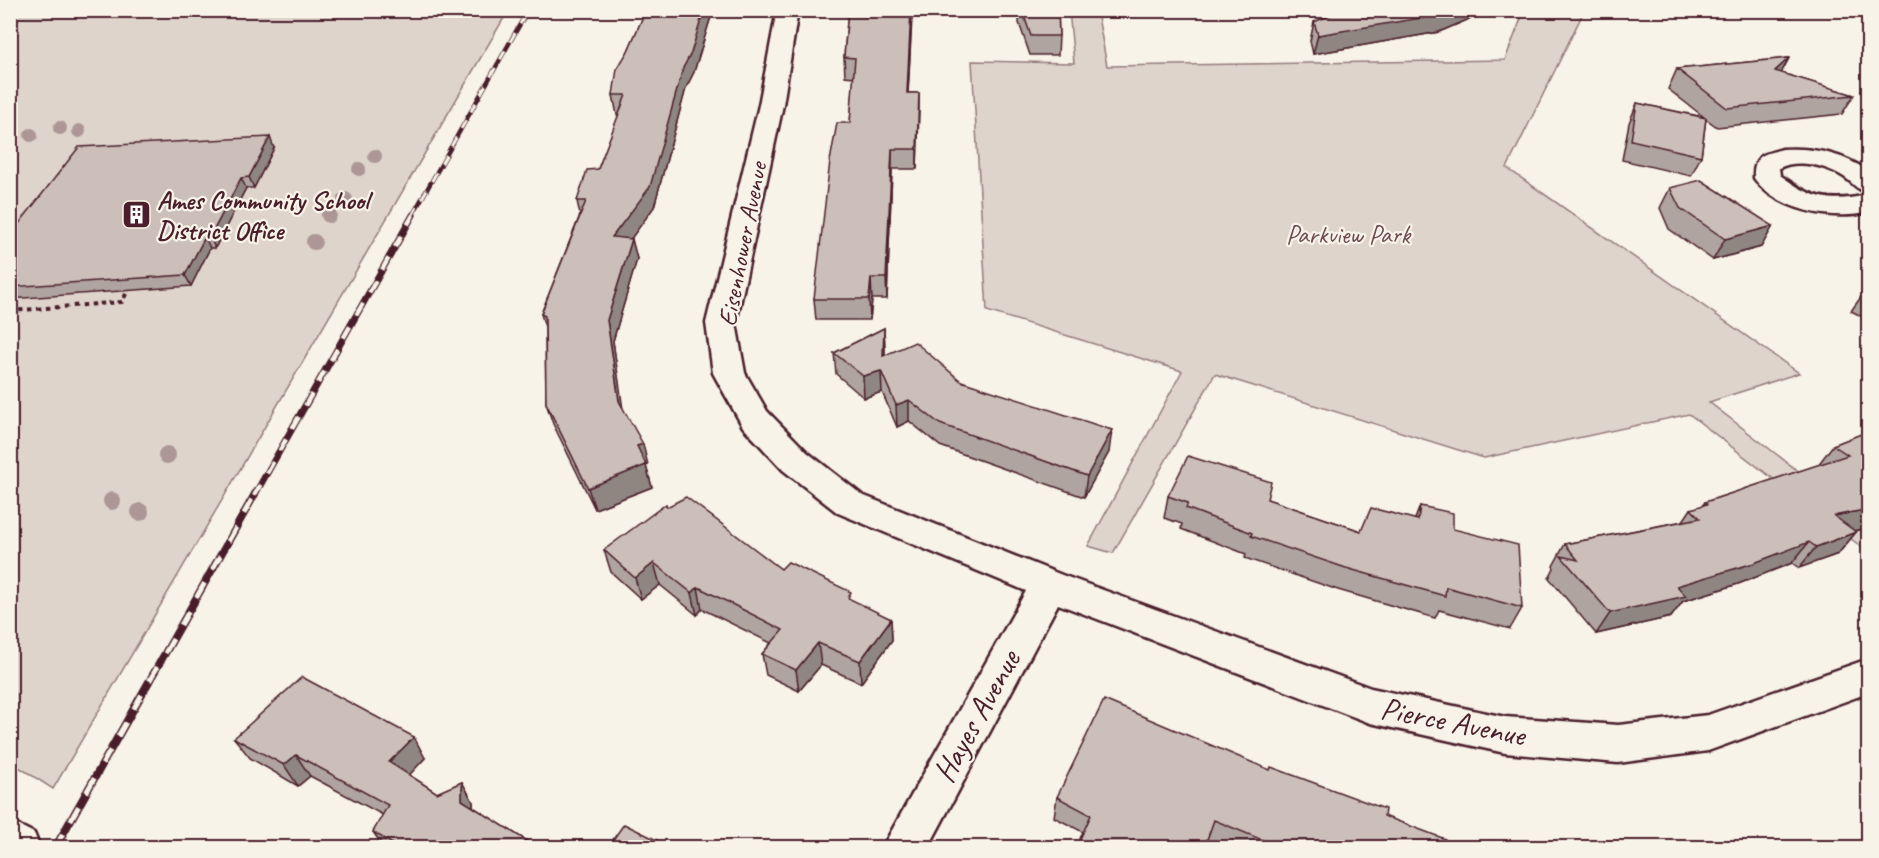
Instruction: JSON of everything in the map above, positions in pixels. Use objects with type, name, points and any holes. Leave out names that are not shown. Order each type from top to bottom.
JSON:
[{"type":"street","name":"Eisenhower Avenue","points":[[788,10],[771,105],[721,323],[729,373],[755,419],[795,461],[850,504],[1049,585]]},
{"type":"street","points":[[1868,204],[1846,209],[1805,201],[1785,193],[1767,178],[1766,164],[1781,157],[1807,157],[1837,164],[1862,177],[1869,185]]},
{"type":"street","name":"Pierce Avenue","points":[[1049,585],[1370,705],[1505,735],[1618,744],[1708,733],[1869,676]]},
{"type":"street","name":"Hayes Avenue","points":[[904,848],[1049,585]]},
{"type":"street","points":[[10,843],[18,848]]},
{"type":"path","points":[[10,24],[19,20]]},
{"type":"path","points":[[10,311],[122,302],[128,290]]},
{"type":"green space","name":"Parkview Park","points":[[1069,10],[1097,11],[1107,66],[1505,60],[1524,11],[1584,11],[1507,168],[1799,373],[1709,402],[1868,525],[1868,552],[1689,414],[1484,458],[1215,374],[1113,553],[1088,546],[1182,371],[987,311],[972,61],[1074,63]]},
{"type":"green space","points":[[10,11],[508,11],[53,789],[11,762]]},
{"type":"building","points":[[646,10],[704,10],[691,53],[683,68],[650,187],[612,237],[632,239],[607,320],[619,401],[643,444],[637,446],[646,465],[588,488],[546,403],[545,316],[541,314],[586,201],[577,201],[587,170],[598,169],[626,95],[613,95],[617,69],[628,51]]},
{"type":"building","points":[[848,10],[911,10],[907,93],[919,93],[917,149],[892,149],[886,278],[871,278],[869,299],[814,299],[830,161],[837,123],[850,123],[855,58],[844,57]]},
{"type":"building","points":[[1022,10],[1058,10],[1059,36],[1031,36]]},
{"type":"building","points":[[1342,10],[1452,10],[1445,14],[1318,35],[1314,22]]},
{"type":"building","points":[[1789,58],[1775,71],[1854,95],[1727,108],[1677,69]]},
{"type":"building","points":[[1637,103],[1706,118],[1701,156],[1631,140]]},
{"type":"building","name":"Ames Community School District Office","points":[[270,137],[249,177],[241,178],[210,237],[205,237],[185,275],[10,287],[10,235],[79,147]]},
{"type":"building","points":[[1701,180],[1773,226],[1725,239],[1680,208],[1670,188]]},
{"type":"building","points":[[884,328],[883,356],[915,342],[961,381],[1112,430],[1087,476],[940,424],[909,400],[896,405],[881,371],[863,376],[834,353]]},
{"type":"building","points":[[1869,431],[1869,509],[1834,516],[1856,532],[1816,547],[1809,542],[1754,563],[1677,586],[1686,596],[1610,613],[1561,556],[1578,560],[1565,544],[1700,518],[1691,509],[1707,504],[1705,502],[1848,455],[1833,445]]},
{"type":"building","points":[[1188,456],[1271,482],[1267,499],[1361,531],[1371,508],[1418,520],[1420,506],[1453,513],[1453,529],[1518,545],[1522,608],[1446,587],[1445,596],[1346,568],[1251,536],[1252,533],[1186,508],[1188,503],[1168,496]]},
{"type":"building","points":[[686,497],[781,569],[788,562],[851,592],[848,598],[891,619],[860,661],[818,643],[796,670],[762,654],[783,630],[698,587],[692,593],[654,563],[635,578],[604,550],[666,504],[667,507]]},
{"type":"building","points":[[302,677],[414,737],[389,762],[437,793],[462,782],[462,800],[538,848],[399,848],[373,832],[388,805],[296,755],[284,765],[234,738]]},
{"type":"building","points":[[1104,700],[1270,770],[1271,767],[1385,809],[1384,816],[1445,839],[1443,848],[1282,848],[1214,820],[1204,848],[1165,848],[1162,846],[1161,848],[1076,848],[1091,815],[1057,797]]},
{"type":"building","points":[[624,824],[673,848],[607,848]]},
{"type":"building","points":[[581,841],[594,848],[576,848]]},
{"type":"building","points":[[1490,841],[1538,848],[1491,848]]},
{"type":"building","points":[[678,842],[688,848],[674,848]]},
{"type":"railway","points":[[412,216],[528,10]]},
{"type":"railway","points":[[254,496],[413,215]]},
{"type":"railway","points":[[55,848],[255,494]]},
{"type":"place","name":"Ames Community School District Office","points":[[136,215]]}]
